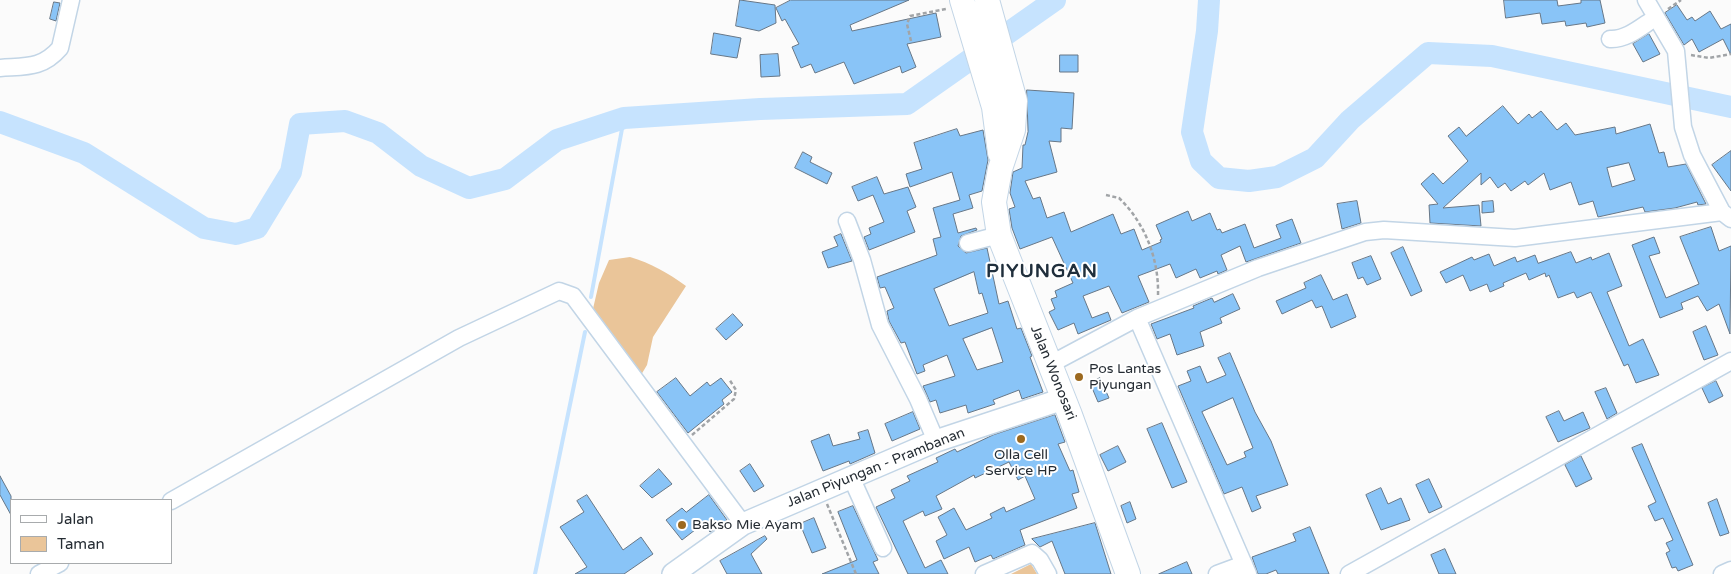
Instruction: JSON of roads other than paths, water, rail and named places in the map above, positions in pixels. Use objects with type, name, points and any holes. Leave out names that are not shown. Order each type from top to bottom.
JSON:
[{"type":"highway","name":"Jalan Wonosari","points":[[974,5],[1009,75],[1015,101],[1013,130],[1000,169],[994,202],[998,235],[1063,399],[1128,574]]},
{"type":"highway","name":"Jalan Wonosari","points":[[974,5],[999,134],[1000,169]]},
{"type":"main road","name":"Jalan Piyungan - Prambanan","points":[[673,574],[743,524],[936,441],[1063,399]]},
{"type":"street","points":[[0,68],[38,66],[55,54],[60,48],[71,0]]},
{"type":"street","points":[[1049,365],[1137,318],[1158,309],[1258,268],[1365,232],[1384,230],[1515,238],[1727,215],[1692,155],[1681,117],[1680,78],[1676,51],[1646,0]]},
{"type":"street","points":[[1610,39],[1618,40],[1625,37],[1655,18]]},
{"type":"street","points":[[847,221],[862,260],[880,325],[918,399],[936,441]]},
{"type":"street","points":[[968,243],[998,235]]},
{"type":"street","points":[[172,500],[459,338],[559,291],[572,296],[743,524]]},
{"type":"street","points":[[1137,318],[1246,569],[1217,574]]},
{"type":"street","points":[[1349,574],[1731,361]]},
{"type":"street","points":[[851,477],[883,548]]},
{"type":"street","points":[[984,574],[1032,552],[1040,560],[1048,574]]},
{"type":"street","points":[[40,574],[58,564]]},
{"type":"street","points":[[1722,574],[1731,570]]},
{"type":"waterway","points":[[0,122],[84,153],[204,228],[236,234],[257,228],[291,172],[300,124],[345,121],[378,133],[421,166],[469,188],[505,179],[557,140],[624,118],[760,109],[907,104],[1055,0]]},
{"type":"waterway","points":[[1209,0],[1207,31],[1192,132],[1201,161],[1219,178],[1249,181],[1277,177],[1315,158],[1350,120],[1428,53],[1492,56],[1731,107]]},
{"type":"waterway","points":[[591,297],[624,118]]},
{"type":"waterway","points":[[535,574],[585,332]]},
{"type":"place","name":"Pos Lantas Piyungan","points":[[1079,377]]},
{"type":"place","name":"Olla Cell Service HP","points":[[1021,439]]},
{"type":"place","name":"Bakso Mie Ayam","points":[[682,525]]},
{"type":"district","name":"PIYUNGAN","points":[[1042,272]]}]
